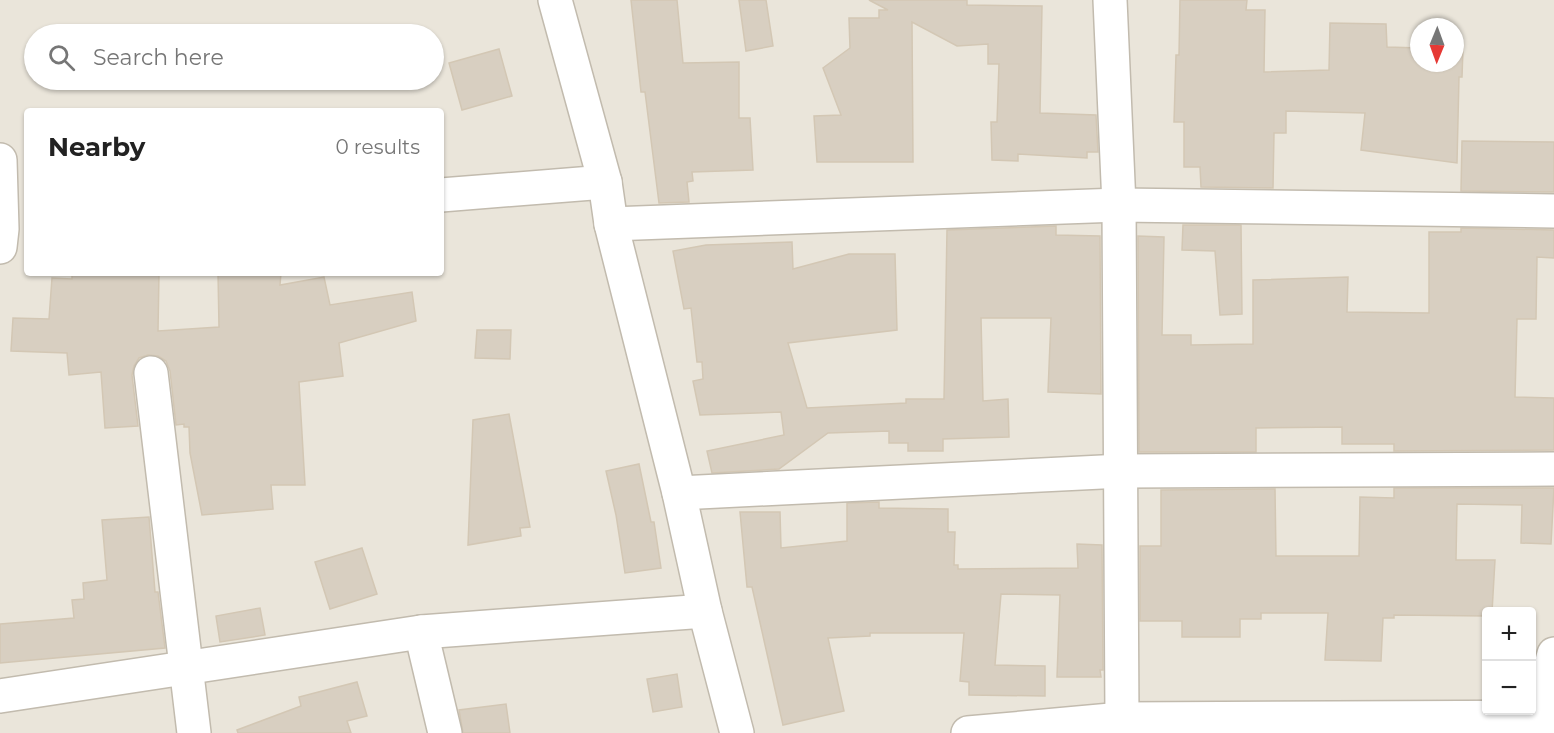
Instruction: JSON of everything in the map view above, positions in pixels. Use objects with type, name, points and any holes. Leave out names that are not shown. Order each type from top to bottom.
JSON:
[{"type":"street","points":[[555,0],[605,182],[611,224],[737,733]]},
{"type":"street","points":[[1110,0],[1119,205],[1122,720]]},
{"type":"street","points":[[0,160],[7,233]]},
{"type":"street","points":[[444,195],[605,182]]},
{"type":"street","points":[[611,224],[1119,205],[1554,211]]},
{"type":"street","points":[[151,373],[194,733]]},
{"type":"street","points":[[679,493],[1122,471],[1554,469]]},
{"type":"street","points":[[0,696],[421,632],[705,611]]},
{"type":"street","points":[[421,632],[445,733]]},
{"type":"street","points":[[968,733],[1122,720],[1542,722],[1554,654]]},
{"type":"shaded area","points":[[0,0],[1554,0],[1554,733],[0,733]]},
{"type":"building","points":[[631,0],[677,0],[683,63],[739,62],[739,118],[750,118],[753,170],[692,172],[693,181],[687,182],[689,202],[659,203],[645,92],[641,92]]},
{"type":"building","points":[[739,0],[766,0],[773,46],[746,51]]},
{"type":"building","points":[[869,0],[967,0],[967,5],[1042,6],[1040,113],[1096,115],[1098,152],[1087,152],[1087,158],[1018,154],[1018,161],[992,160],[991,122],[997,122],[999,64],[988,64],[988,44],[957,46],[912,22],[913,162],[817,162],[814,116],[841,115],[823,68],[850,48],[849,18],[879,18],[879,10],[888,10]]},
{"type":"building","points":[[1180,0],[1247,0],[1246,10],[1265,10],[1264,72],[1329,70],[1330,23],[1386,24],[1387,47],[1410,48],[1410,72],[1462,72],[1462,77],[1459,77],[1457,163],[1361,150],[1365,113],[1286,111],[1286,133],[1274,133],[1273,188],[1201,187],[1200,167],[1184,167],[1184,122],[1174,122],[1176,55],[1179,55]]},
{"type":"building","points":[[499,49],[512,96],[462,110],[449,63]]},
{"type":"building","points":[[1462,141],[1554,142],[1554,192],[1461,191]]},
{"type":"building","points":[[1183,225],[1241,225],[1242,314],[1220,315],[1215,251],[1182,250]]},
{"type":"building","points":[[1056,226],[1056,235],[1100,236],[1101,394],[1048,392],[1051,318],[981,318],[983,401],[1008,399],[1009,437],[943,439],[943,451],[908,451],[908,443],[889,443],[889,431],[828,433],[779,469],[712,473],[707,451],[784,435],[781,412],[700,415],[693,381],[703,379],[702,362],[697,362],[691,308],[684,309],[673,251],[706,245],[792,242],[793,269],[849,254],[895,254],[897,330],[788,343],[807,408],[906,403],[906,399],[944,399],[947,230]]},
{"type":"building","points":[[1461,228],[1554,230],[1554,258],[1537,257],[1536,319],[1517,319],[1515,397],[1554,398],[1554,450],[1394,451],[1394,444],[1342,444],[1342,427],[1256,428],[1256,452],[1139,452],[1138,236],[1164,237],[1162,335],[1191,335],[1191,345],[1253,344],[1253,280],[1348,277],[1347,312],[1429,313],[1429,232],[1461,232]]},
{"type":"building","points":[[72,276],[159,276],[158,331],[219,327],[218,276],[281,276],[280,285],[324,277],[330,305],[412,292],[416,321],[339,343],[343,376],[299,382],[305,485],[271,485],[273,509],[202,515],[190,453],[189,427],[184,427],[184,424],[176,425],[170,371],[166,361],[158,356],[148,355],[139,358],[134,366],[132,375],[138,426],[105,428],[101,372],[69,375],[67,353],[11,351],[13,318],[49,319],[52,278],[72,279]]},
{"type":"building","points":[[477,330],[511,330],[510,359],[475,358]]},
{"type":"building","points":[[509,414],[530,527],[520,528],[521,536],[468,545],[473,420]]},
{"type":"building","points":[[639,464],[651,522],[654,522],[661,568],[625,573],[606,471]]},
{"type":"building","points":[[1394,488],[1554,488],[1551,544],[1521,543],[1522,505],[1457,504],[1456,560],[1495,560],[1492,607],[1482,607],[1482,616],[1394,615],[1394,618],[1383,618],[1381,661],[1325,660],[1328,613],[1261,613],[1261,619],[1240,619],[1240,637],[1182,637],[1182,621],[1140,621],[1140,546],[1161,546],[1161,490],[1275,489],[1276,556],[1359,556],[1360,497],[1394,498]]},
{"type":"building","points":[[879,502],[879,508],[948,509],[948,532],[955,532],[954,565],[958,565],[958,569],[1078,568],[1077,544],[1102,545],[1103,670],[1100,670],[1101,677],[1057,677],[1060,595],[1001,594],[995,665],[1045,666],[1045,696],[969,695],[969,682],[960,681],[964,633],[870,633],[870,636],[828,638],[844,711],[783,725],[752,587],[747,587],[740,512],[780,512],[781,548],[847,541],[847,503]]},
{"type":"building","points":[[149,517],[155,592],[158,592],[165,648],[0,663],[0,624],[74,618],[72,600],[84,599],[83,583],[107,580],[102,520]]},
{"type":"building","points":[[362,548],[377,594],[330,609],[315,562]]},
{"type":"building","points":[[260,608],[265,635],[220,642],[216,616]]},
{"type":"building","points":[[677,674],[682,707],[653,712],[647,679]]},
{"type":"building","points":[[357,682],[367,716],[347,721],[351,733],[238,733],[237,730],[301,706],[299,697]]},
{"type":"building","points":[[506,704],[510,733],[463,733],[459,710]]}]
